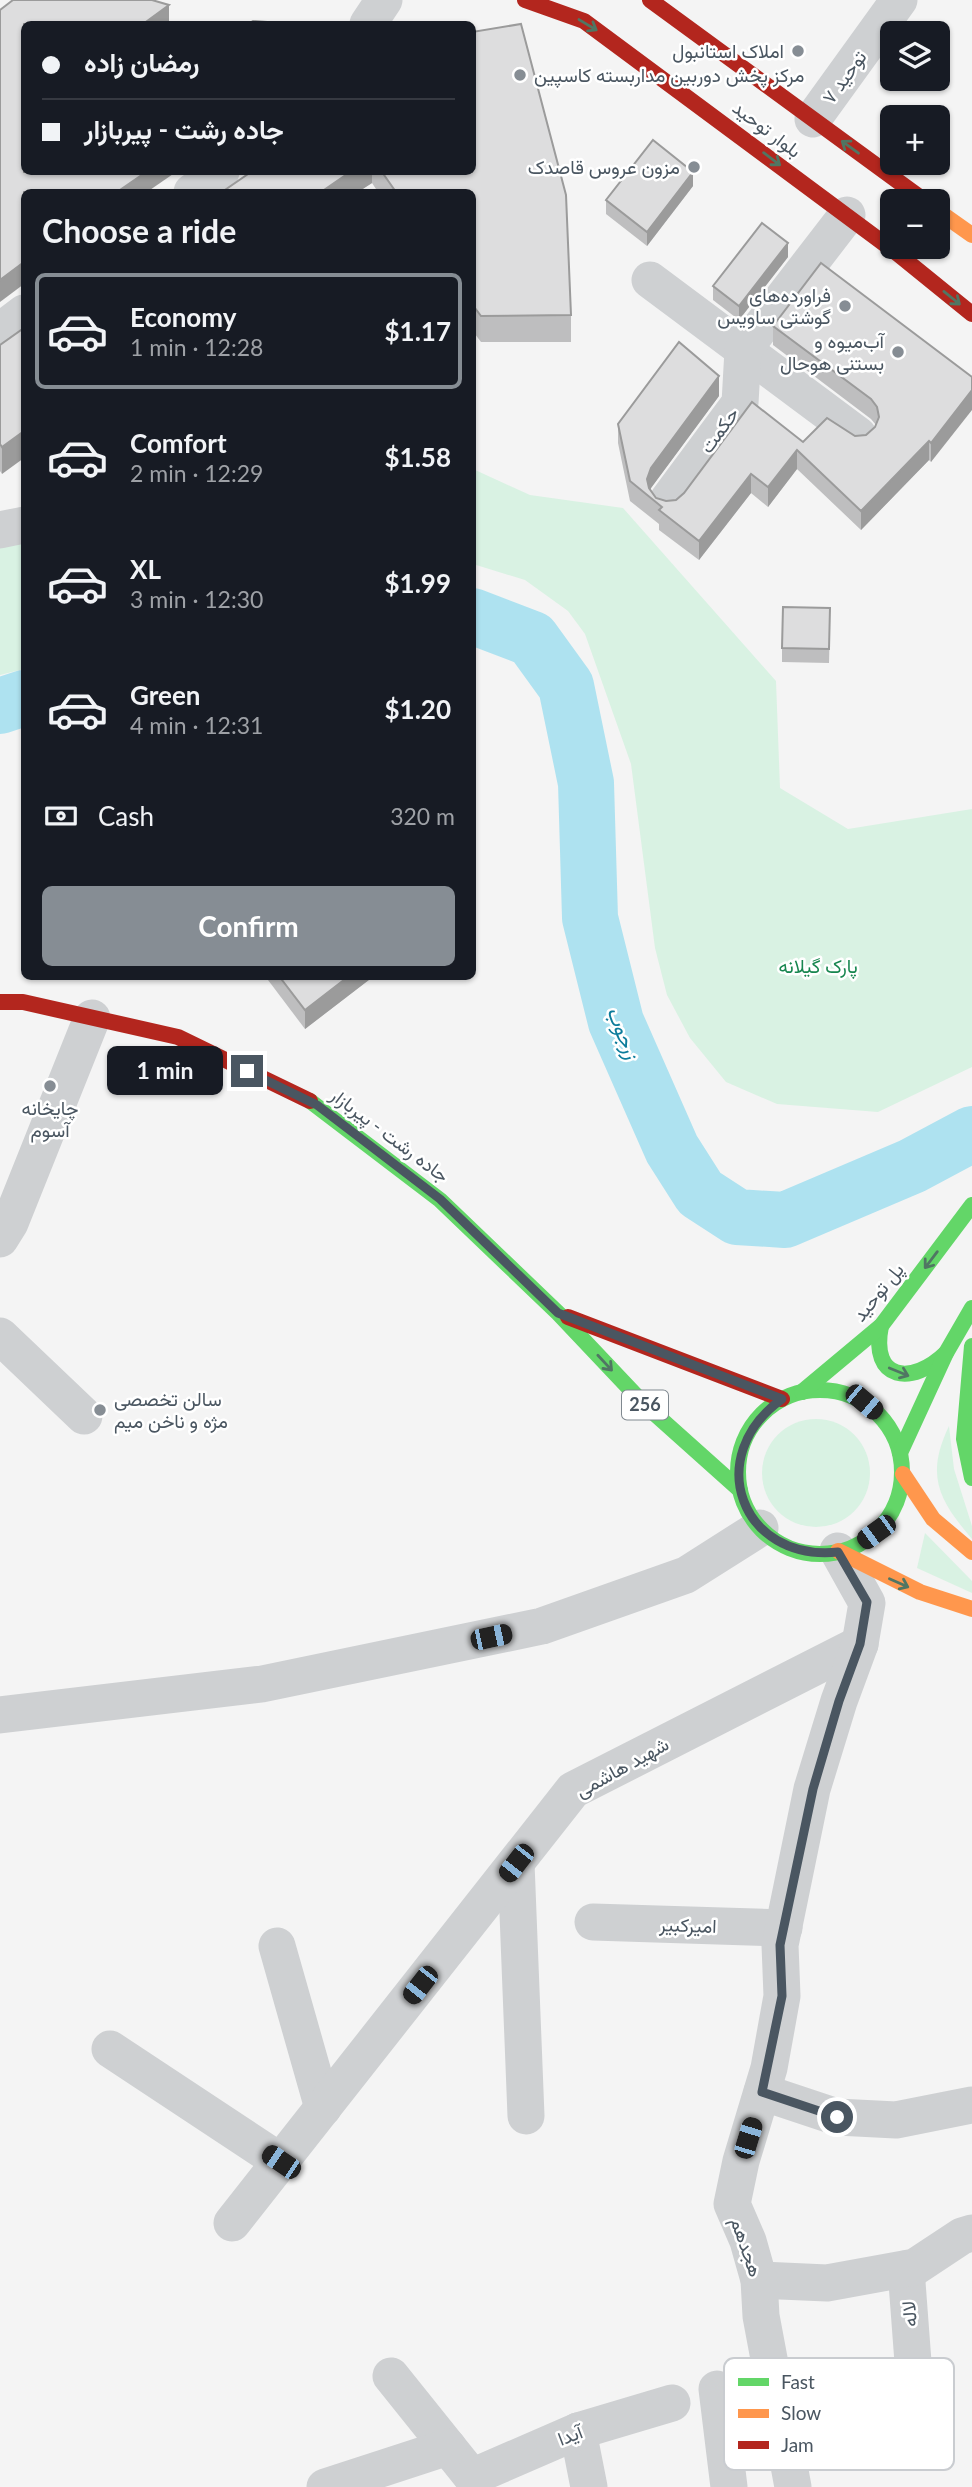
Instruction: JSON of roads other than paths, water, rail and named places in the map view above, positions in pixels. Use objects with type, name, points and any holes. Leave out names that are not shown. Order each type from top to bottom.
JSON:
[{"type":"main road","name":"بلوار توحید","points":[[525,0],[584,21],[847,215],[972,314]]},
{"type":"main road","name":"بلوار توحید","points":[[650,0],[909,189]]},
{"type":"main road","points":[[950,219],[972,235]]},
{"type":"main road","name":"جاده رشت - پیربازار","points":[[0,1002],[23,1002],[178,1037],[317,1105],[440,1199],[558,1313],[645,1405],[740,1490]]},
{"type":"main road","name":"پل توحید","points":[[802,1392],[881,1326],[972,1205]]},
{"type":"main road","points":[[900,1453],[946,1353],[972,1308]]},
{"type":"main road","points":[[558,1313],[782,1399]]},
{"type":"main road","points":[[881,1326],[878,1335],[880,1356],[893,1371],[912,1376],[922,1374],[931,1369],[946,1353]]},
{"type":"main road","points":[[972,1346],[964,1439],[972,1478]]},
{"type":"main road","name":"256","points":[[834,1391],[864,1402],[887,1424],[900,1453],[903,1474],[899,1495],[890,1515],[876,1532],[859,1544],[838,1552],[817,1554],[796,1550],[776,1541],[760,1528],[747,1511],[740,1490],[738,1469],[741,1448],[750,1428],[764,1412],[782,1399],[802,1392],[834,1391]]},
{"type":"main road","name":"256","points":[[903,1474],[933,1519],[972,1552]]},
{"type":"main road","name":"256","points":[[838,1552],[920,1592],[972,1609]]},
{"type":"street","points":[[370,21],[384,0]]},
{"type":"street","name":"توحید ۷","points":[[813,119],[899,0]]},
{"type":"street","points":[[196,189],[216,175]]},
{"type":"street","points":[[743,350],[847,215]]},
{"type":"street","points":[[650,280],[858,435]]},
{"type":"street","points":[[0,331],[21,315]]},
{"type":"street","name":"حکمت","points":[[668,500],[740,403],[743,350]]},
{"type":"street","points":[[0,530],[21,526]]},
{"type":"street","points":[[0,1239],[10,1223],[92,1018]]},
{"type":"street","points":[[0,1336],[84,1416]]},
{"type":"street","points":[[0,1715],[262,1684],[542,1626],[686,1575],[760,1528]]},
{"type":"street","name":"هجدهم","points":[[769,2358],[761,2316],[759,2280],[748,2241],[732,2204],[740,2161],[762,2092],[782,1996],[780,1945],[813,1789],[839,1701],[860,1644],[867,1602],[838,1552]]},
{"type":"street","name":"شهید هاشمی","points":[[232,2223],[573,1790],[860,1644]]},
{"type":"street","points":[[516,1863],[526,2116]]},
{"type":"street","name":"امیرکبیر","points":[[593,1922],[784,1928]]},
{"type":"street","points":[[277,1945],[323,2108]]},
{"type":"street","points":[[110,2049],[281,2162]]},
{"type":"street","points":[[762,2092],[837,2117],[896,2120],[972,2105]]},
{"type":"street","points":[[759,2280],[827,2283],[906,2269],[915,2267],[962,2236],[972,2233]]},
{"type":"street","name":"لاله","points":[[906,2269],[913,2358]]},
{"type":"street","points":[[391,2376],[474,2482]]},
{"type":"street","points":[[717,2389],[724,2446]]},
{"type":"street","name":"آیدا","points":[[474,2482],[578,2431],[672,2403]]},
{"type":"street","points":[[578,2431],[589,2487]]},
{"type":"street","points":[[325,2487],[448,2447]]},
{"type":"waterway","name":"زرجوب","points":[[476,618],[532,639],[566,686],[586,783],[590,918],[616,1022],[672,1149],[700,1193],[737,1217],[785,1220],[912,1166],[972,1134]]},
{"type":"waterway","name":"زرجوب","points":[[0,706],[21,699]]},
{"type":"place","name":"املاک استانبول","points":[[798,51]]},
{"type":"place","name":"مرکز پخش دوربین مداربسته کاسپین","points":[[520,75]]},
{"type":"place","name":"مزون عروس قاصدک","points":[[694,167]]},
{"type":"place","name":"فراورده‌های گوشتی ساویس","points":[[845,306]]},
{"type":"place","name":"آب‌میوه و بستنی هوحال","points":[[898,352]]},
{"type":"place","name":"چایخانه آسوم","points":[[50,1086]]},
{"type":"place","name":"سالن تخصصی مژه و ناخن میم","points":[[100,1410]]},
{"type":"park label","name":"پارک گیلانه","points":[[818,966]]}]
